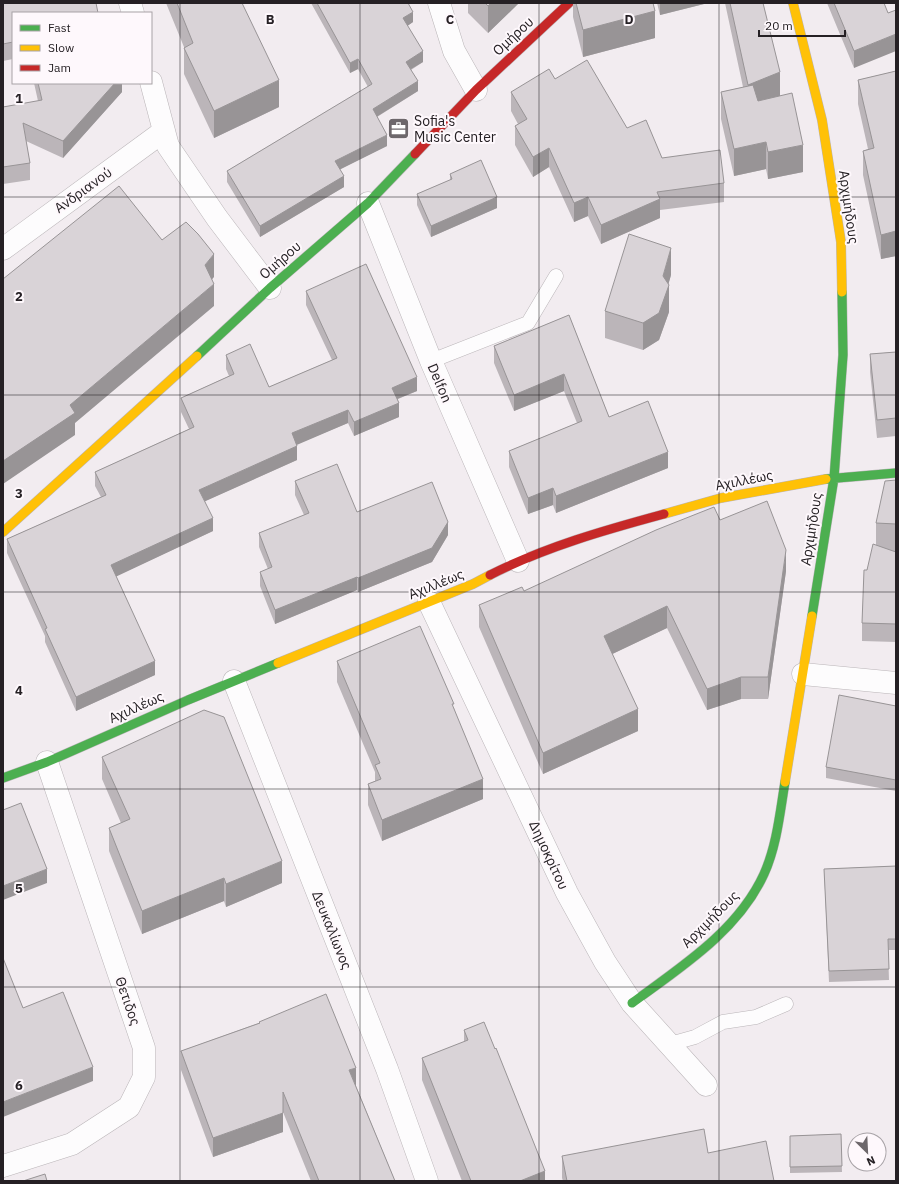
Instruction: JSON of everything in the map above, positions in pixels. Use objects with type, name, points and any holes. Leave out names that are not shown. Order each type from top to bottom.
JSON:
[{"type":"street","points":[[439,3],[454,51],[476,90]]},
{"type":"street","name":"Ομήρου","points":[[3,532],[270,288],[368,203],[476,90],[569,3]]},
{"type":"street","name":"Αρχιμήδους","points":[[632,1003],[704,949],[746,906],[764,874],[775,840],[803,674],[834,478],[843,355],[841,242],[822,120],[794,3]]},
{"type":"street","points":[[152,84],[168,146],[217,218],[270,288]]},
{"type":"street","name":"Ανδριανού","points":[[3,249],[164,132]]},
{"type":"street","name":"Delfon","points":[[368,203],[431,361],[518,561]]},
{"type":"street","name":"Αχιλλέως","points":[[3,778],[48,762],[234,681],[473,584],[518,561],[608,529],[720,498],[834,478],[896,473]]},
{"type":"street","name":"Δημοκρίτου","points":[[429,602],[567,893],[605,962],[632,1003],[706,1085]]},
{"type":"street","points":[[803,674],[896,683]]},
{"type":"street","name":"Δευκαλίωνος","points":[[234,681],[387,1069],[428,1181]]},
{"type":"street","name":"Θετιδος","points":[[3,1166],[72,1144],[128,1106],[144,1077],[144,1048],[48,762]]},
{"type":"lane","points":[[431,361],[528,323],[556,276]]},
{"type":"lane","points":[[670,1044],[695,1037],[723,1022],[756,1017],[786,1004]]},
{"type":"building","points":[[3,3],[96,3],[98,12],[12,12],[12,42],[3,44]]},
{"type":"building","points":[[177,3],[242,3],[279,80],[214,111],[184,48],[193,43]]},
{"type":"building","points":[[317,3],[408,3],[413,12],[403,18],[423,51],[406,62],[418,81],[373,109],[387,135],[335,161],[344,176],[260,226],[227,171],[372,84],[358,59],[350,63]]},
{"type":"building","points":[[576,3],[653,3],[655,11],[583,30]]},
{"type":"building","points":[[730,3],[763,3],[780,72],[748,85]]},
{"type":"building","points":[[834,3],[884,3],[888,13],[896,10],[896,34],[854,51]]},
{"type":"building","points":[[587,60],[627,128],[646,120],[662,158],[720,150],[724,183],[657,192],[660,199],[601,225],[588,197],[574,203],[549,148],[533,157],[515,126],[527,119],[511,92],[549,69],[555,79]]},
{"type":"building","points":[[896,71],[896,231],[881,235],[863,151],[874,148],[858,80]]},
{"type":"building","points":[[38,84],[114,84],[63,141],[23,123],[30,163],[3,167],[3,107],[42,100]]},
{"type":"building","points":[[753,85],[758,101],[792,93],[803,145],[768,152],[766,142],[734,149],[721,92]]},
{"type":"building","points":[[481,160],[497,197],[431,226],[417,194],[452,179],[450,174]]},
{"type":"building","points":[[119,186],[162,240],[186,222],[198,234],[214,254],[205,265],[214,284],[70,405],[75,413],[3,461],[3,279]]},
{"type":"building","points":[[629,234],[671,248],[663,276],[669,285],[659,313],[643,323],[605,311]]},
{"type":"building","points":[[366,264],[417,377],[392,388],[399,403],[354,422],[348,410],[292,433],[297,446],[199,490],[213,518],[111,565],[155,661],[76,697],[7,539],[106,495],[95,472],[194,427],[181,398],[234,374],[226,355],[250,344],[269,387],[337,358],[306,291]]},
{"type":"building","points":[[569,315],[609,417],[648,401],[668,452],[556,496],[553,488],[528,498],[509,451],[582,421],[564,374],[514,395],[494,346]]},
{"type":"building","points":[[896,352],[896,418],[877,420],[870,354]]},
{"type":"building","points":[[337,464],[357,512],[432,482],[448,522],[432,548],[275,610],[260,572],[272,567],[259,533],[309,513],[295,481]]},
{"type":"building","points":[[896,480],[896,524],[876,523],[885,481]]},
{"type":"building","points":[[767,501],[786,550],[768,677],[741,677],[707,689],[667,606],[604,636],[638,709],[543,753],[479,605],[522,587],[524,591],[656,530],[714,507],[720,520]]},
{"type":"building","points":[[873,544],[896,552],[896,624],[862,623],[864,570],[867,570]]},
{"type":"building","points":[[420,626],[454,704],[452,704],[483,779],[382,820],[368,784],[381,779],[375,765],[380,763],[337,661]]},
{"type":"building","points":[[839,695],[896,706],[896,780],[826,767]]},
{"type":"building","points":[[204,710],[224,717],[282,861],[226,884],[224,878],[142,911],[109,828],[130,819],[102,757]]},
{"type":"building","points":[[21,803],[47,869],[3,886],[3,810]]},
{"type":"building","points":[[896,866],[896,939],[888,939],[889,969],[829,971],[824,869]]},
{"type":"building","points":[[3,958],[23,1008],[63,992],[93,1067],[3,1102]]},
{"type":"building","points":[[326,994],[356,1068],[349,1070],[395,1181],[319,1181],[283,1092],[283,1113],[213,1138],[181,1051],[260,1023],[259,1022]]},
{"type":"building","points":[[484,1022],[495,1049],[496,1048],[545,1171],[520,1181],[471,1181],[422,1058],[468,1040],[464,1030]]},
{"type":"building","points":[[704,1129],[708,1153],[766,1141],[774,1181],[567,1181],[562,1156]]},
{"type":"building","points":[[841,1134],[842,1166],[790,1167],[790,1136]]},
{"type":"building","points":[[45,1174],[47,1181],[23,1181]]},
{"type":"traffic: fast","points":[[197,356],[270,288],[368,203],[415,154]]},
{"type":"traffic: fast","points":[[812,616],[834,478],[843,355],[842,292]]},
{"type":"traffic: fast","points":[[826,479],[896,473]]},
{"type":"traffic: fast","points":[[3,778],[47,762],[188,700],[278,663]]},
{"type":"traffic: fast","points":[[632,1003],[670,976],[707,946],[724,930],[753,894],[764,874],[772,852],[778,828],[785,782]]},
{"type":"traffic: slow","points":[[793,3],[822,120],[841,242],[842,292]]},
{"type":"traffic: slow","points":[[3,532],[197,356]]},
{"type":"traffic: slow","points":[[664,514],[721,498],[826,479]]},
{"type":"traffic: slow","points":[[278,663],[473,584],[490,575]]},
{"type":"traffic: slow","points":[[785,782],[812,616]]},
{"type":"traffic: jam","points":[[415,154],[476,90],[569,3]]},
{"type":"traffic: jam","points":[[490,575],[554,548],[598,533],[664,514]]},
{"type":"place","name":"Sofia's Music Center","points":[[398,129]]}]
